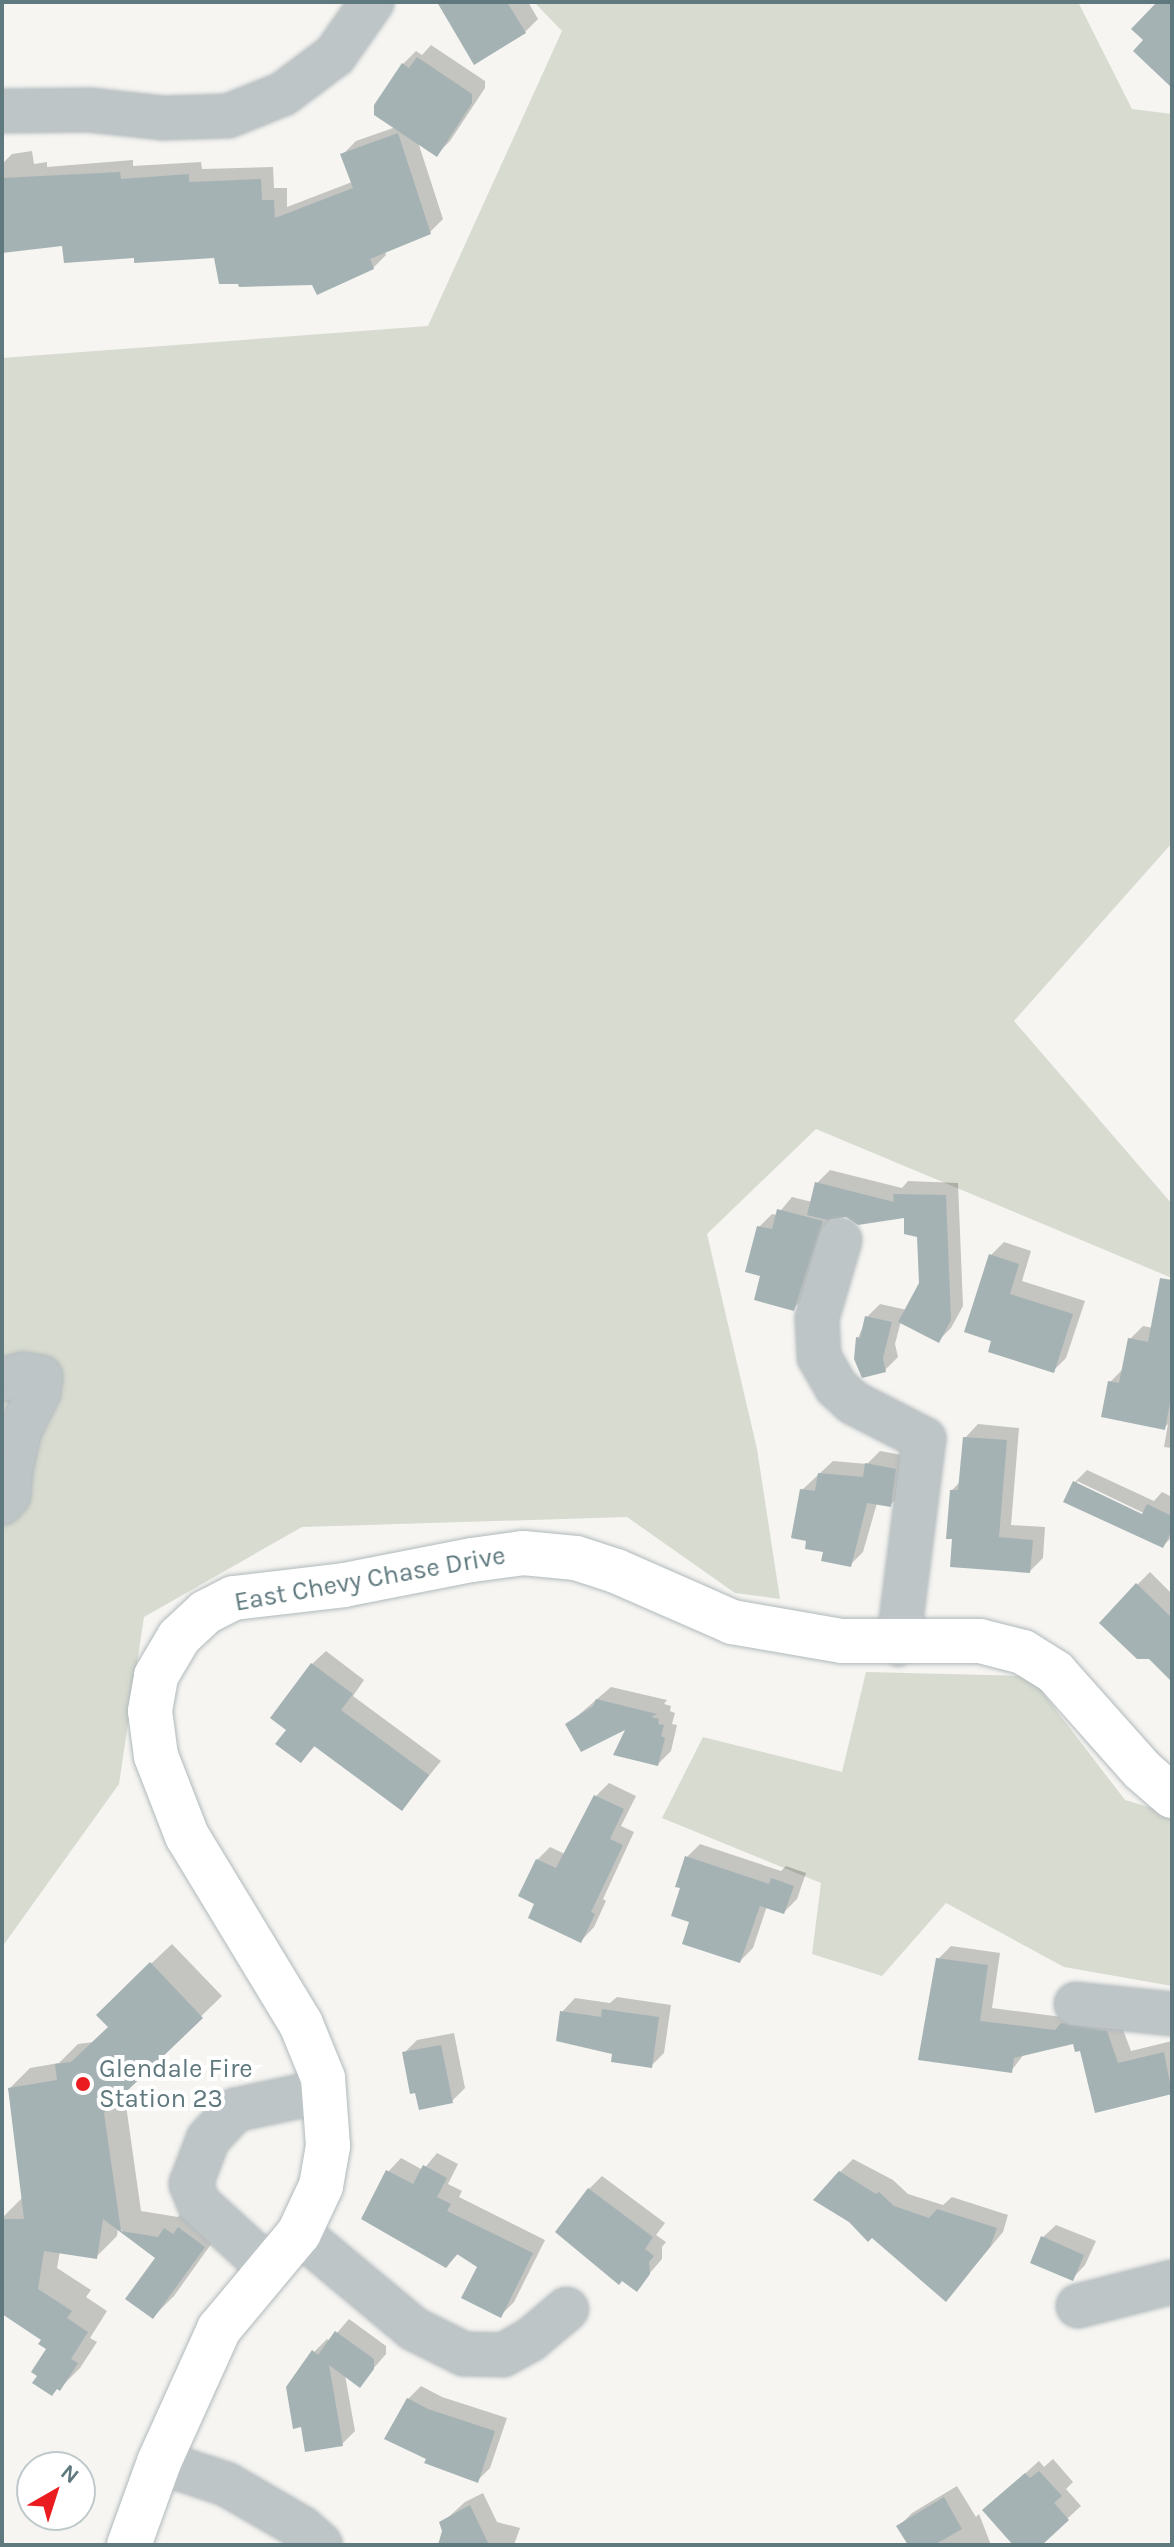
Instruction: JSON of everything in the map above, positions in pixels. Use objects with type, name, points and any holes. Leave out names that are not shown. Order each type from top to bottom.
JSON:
[{"type":"main road","name":"East Chevy Chase Drive","points":[[129,2545],[159,2462],[219,2329],[299,2233],[321,2186],[328,2146],[323,2078],[301,2024],[187,1836],[156,1756],[150,1711],[156,1676],[179,1637],[206,1612],[234,1598],[344,1585],[523,1553],[576,1558],[616,1571],[732,1622],[842,1641],[898,1644],[980,1641],[1023,1652],[1055,1672],[1142,1770],[1172,1796]]},
{"type":"street","points":[[2,111],[89,110],[163,118],[228,116],[283,94],[335,55],[372,2]]},
{"type":"street","points":[[840,1240],[817,1318],[819,1357],[836,1387],[854,1403],[924,1439],[898,1644]]},
{"type":"street","points":[[2,1380],[23,1374],[41,1377],[39,1392],[20,1430],[9,1495],[2,1503]]},
{"type":"street","points":[[1076,2004],[1172,2014]]},
{"type":"street","points":[[270,2269],[199,2204],[191,2184],[208,2139],[235,2110],[324,2091]]},
{"type":"street","points":[[299,2233],[414,2329],[464,2354],[503,2355],[530,2340],[567,2309]]},
{"type":"street","points":[[1078,2306],[1172,2282]]},
{"type":"street","points":[[159,2462],[226,2484],[302,2528],[321,2545]]},
{"type":"shaded area","points":[[534,2],[1078,2],[1132,109],[1172,114],[1172,843],[1014,1021],[1172,1204],[1172,1278],[816,1129],[707,1234],[757,1449],[780,1599],[735,1593],[627,1517],[302,1527],[144,1617],[119,1784],[2,1947],[2,358],[428,326],[562,31]]},
{"type":"shaded area","points":[[866,1672],[1030,1676],[1125,1800],[1172,1814],[1172,1986],[1064,1967],[946,1903],[882,1976],[812,1954],[821,1883],[662,1818],[703,1737],[842,1772]]},
{"type":"building","points":[[437,2],[507,2],[526,33],[474,65]]},
{"type":"building","points":[[1157,2],[1172,2],[1172,88],[1133,51],[1143,40],[1131,29]]},
{"type":"building","points":[[417,57],[472,94],[472,103],[437,157],[374,115],[374,105],[402,63],[409,68]]},
{"type":"building","points":[[398,133],[431,234],[370,259],[374,269],[317,295],[312,285],[239,287],[238,284],[219,284],[214,258],[134,263],[134,258],[64,263],[62,246],[2,253],[2,178],[120,172],[121,179],[189,174],[189,182],[261,179],[262,200],[274,200],[275,218],[353,188],[340,154]]},
{"type":"building","points":[[815,1182],[894,1202],[893,1194],[946,1195],[951,1320],[939,1343],[898,1322],[919,1283],[917,1237],[904,1234],[904,1218],[858,1225],[846,1217],[828,1220],[807,1215]]},
{"type":"building","points":[[777,1209],[823,1221],[794,1311],[754,1300],[760,1276],[745,1272],[757,1226],[772,1229]]},
{"type":"building","points":[[989,1254],[1019,1264],[1010,1294],[1073,1314],[1054,1373],[988,1352],[991,1341],[964,1332]]},
{"type":"building","points":[[1160,1278],[1172,1280],[1172,1391],[1165,1430],[1101,1417],[1108,1381],[1119,1383],[1128,1338],[1148,1342]]},
{"type":"building","points":[[865,1316],[892,1322],[883,1358],[886,1372],[862,1378],[854,1359],[856,1337],[860,1338]]},
{"type":"building","points":[[963,1437],[1007,1440],[999,1537],[1033,1540],[1030,1573],[950,1567],[952,1539],[946,1539],[950,1490],[958,1490]]},
{"type":"building","points":[[865,1463],[896,1469],[891,1507],[867,1503],[851,1567],[821,1561],[823,1552],[805,1549],[806,1541],[791,1538],[800,1489],[815,1491],[818,1473],[863,1477]]},
{"type":"building","points":[[1073,1481],[1142,1514],[1147,1504],[1172,1516],[1172,1530],[1163,1548],[1063,1502]]},
{"type":"building","points":[[1136,1583],[1172,1618],[1172,1682],[1149,1659],[1137,1659],[1099,1623]]},
{"type":"building","points":[[311,1663],[353,1694],[341,1710],[429,1775],[402,1811],[314,1746],[301,1763],[275,1744],[286,1730],[270,1718]]},
{"type":"building","points":[[596,1699],[657,1714],[651,1717],[659,1719],[658,1724],[664,1725],[661,1736],[665,1738],[658,1766],[613,1755],[625,1730],[581,1752],[565,1724],[593,1706]]},
{"type":"building","points":[[594,1795],[624,1809],[610,1839],[623,1845],[591,1912],[595,1914],[581,1943],[528,1918],[534,1904],[518,1896],[536,1859],[556,1868]]},
{"type":"building","points":[[685,1856],[769,1884],[771,1878],[794,1886],[784,1914],[760,1906],[740,1963],[682,1944],[689,1922],[671,1916],[680,1888],[675,1887]]},
{"type":"building","points":[[936,1958],[988,1965],[980,2021],[1055,2030],[1061,2023],[1107,2031],[1118,2063],[1164,2052],[1172,2094],[1095,2113],[1080,2051],[1075,2052],[1073,2044],[1014,2058],[1012,2073],[918,2060]]},
{"type":"building","points":[[150,1962],[203,2018],[104,2113],[121,2231],[158,2237],[164,2228],[173,2234],[178,2227],[205,2247],[153,2319],[125,2299],[155,2258],[103,2219],[97,2259],[44,2251],[38,2289],[72,2311],[67,2318],[88,2332],[71,2359],[78,2363],[60,2391],[57,2389],[52,2396],[32,2383],[37,2376],[31,2372],[46,2349],[38,2344],[41,2340],[2,2314],[2,2219],[24,2219],[8,2088],[57,2080],[55,2064],[71,2062],[108,2027],[96,2015]]},
{"type":"building","points":[[602,2009],[659,2017],[652,2068],[611,2062],[612,2054],[556,2041],[560,2011],[601,2017]]},
{"type":"building","points":[[441,2045],[453,2103],[419,2110],[415,2093],[410,2094],[402,2052]]},
{"type":"building","points":[[423,2165],[447,2178],[437,2197],[451,2204],[447,2211],[533,2253],[501,2318],[461,2298],[477,2267],[457,2254],[446,2268],[361,2219],[386,2170],[413,2184]]},
{"type":"building","points":[[839,2171],[876,2194],[879,2192],[894,2206],[929,2218],[937,2209],[997,2228],[990,2247],[946,2302],[872,2238],[868,2242],[849,2222],[813,2200]]},
{"type":"building","points":[[588,2188],[653,2237],[645,2249],[654,2256],[649,2262],[650,2274],[637,2292],[622,2281],[619,2285],[555,2232]]},
{"type":"building","points":[[1041,2236],[1084,2255],[1073,2281],[1030,2263]]},
{"type":"building","points":[[335,2331],[374,2359],[374,2369],[360,2388],[329,2365],[343,2446],[305,2452],[301,2427],[293,2429],[286,2387],[312,2350],[318,2355]]},
{"type":"building","points":[[407,2398],[428,2409],[495,2431],[478,2483],[424,2463],[426,2459],[384,2439]]},
{"type":"building","points":[[1039,2471],[1062,2496],[1054,2503],[1069,2520],[1042,2545],[1013,2545],[982,2510],[1025,2473],[1030,2478]]},
{"type":"building","points":[[944,2497],[962,2529],[934,2545],[908,2545],[896,2526]]},
{"type":"building","points":[[470,2505],[489,2545],[438,2545],[442,2531],[439,2522]]},
{"type":"place","name":"Glendale Fire Station 23","points":[[83,2084]]}]
